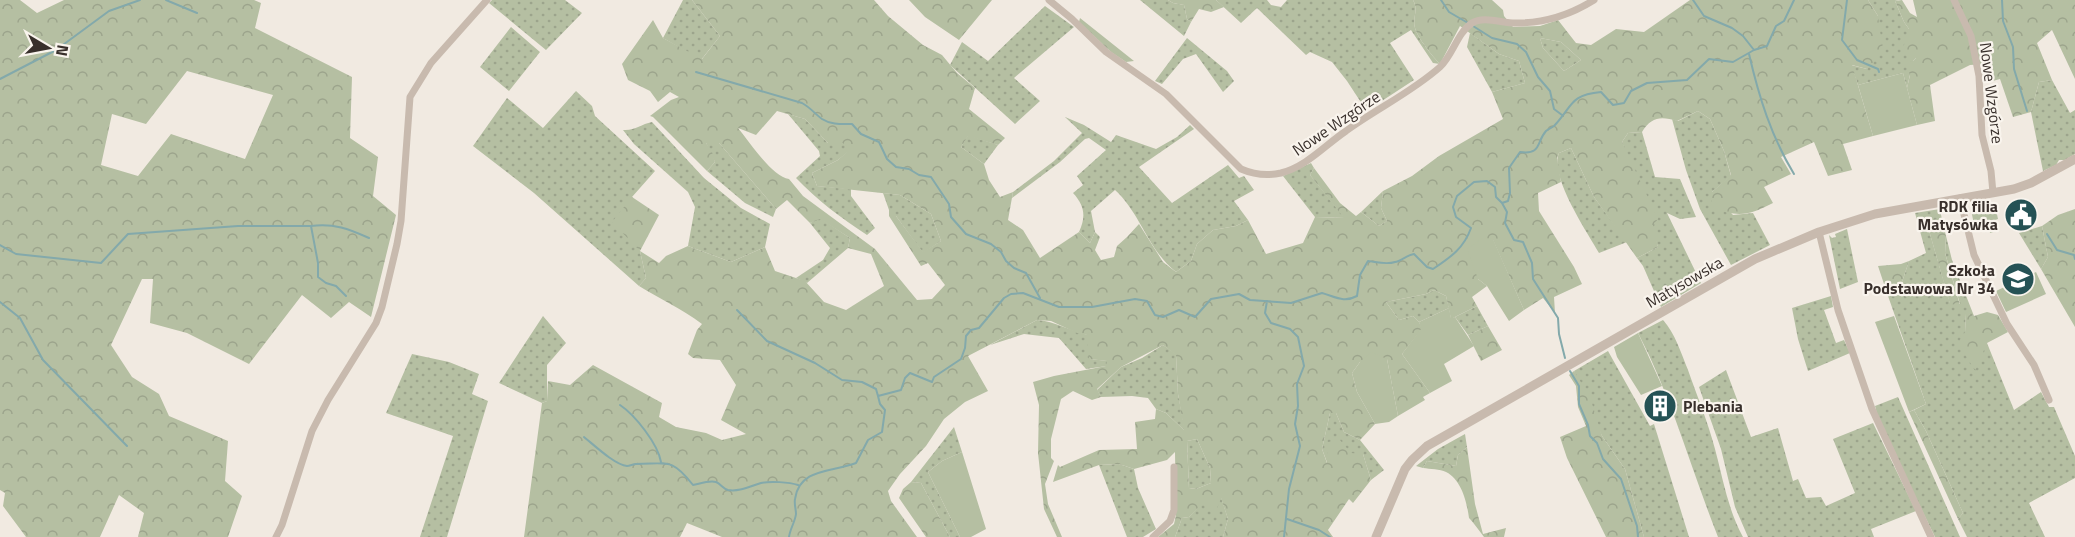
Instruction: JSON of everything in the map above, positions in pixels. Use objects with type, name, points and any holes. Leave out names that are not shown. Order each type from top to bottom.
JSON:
[{"type":"street","points":[[276,537],[282,525],[312,431],[328,400],[376,323],[382,307],[398,244],[410,97],[432,63],[487,0]]},
{"type":"street","name":"Nowe Wzgórze","points":[[1049,0],[1106,52],[1166,94],[1241,169],[1252,174],[1264,175],[1282,172],[1306,162],[1344,132],[1427,78],[1442,65],[1471,23],[1479,20],[1514,24],[1555,19],[1579,10],[1594,0]]},
{"type":"street","name":"Nowe Wzgórze","points":[[1954,0],[1971,36],[1979,76],[1982,135],[1991,171],[1993,193]]},
{"type":"street","name":"Matysowska","points":[[1376,537],[1406,469],[1427,446],[1755,259],[1819,232],[1875,214],[1993,193],[2031,183],[2075,159]]},
{"type":"street","points":[[1960,198],[1974,255],[2007,324],[2034,365],[2049,400]]},
{"type":"street","points":[[1819,232],[1838,310],[1872,409],[1931,537]]},
{"type":"street","points":[[1153,537],[1170,521],[1174,510],[1174,467]]},
{"type":"green space","points":[[0,0],[20,0],[37,13],[64,0],[254,0],[261,3],[255,28],[352,77],[350,138],[378,157],[373,196],[396,215],[371,317],[349,302],[331,318],[302,295],[249,364],[187,333],[150,323],[153,279],[142,279],[111,345],[132,377],[159,394],[169,416],[228,441],[225,481],[242,496],[228,537],[138,537],[144,513],[119,495],[100,537],[26,537],[3,506],[5,493],[0,490]],"holes":[[[187,71],[273,95],[245,159],[171,134],[138,176],[101,165],[112,114],[146,124]]]},
{"type":"green space","points":[[492,0],[565,0],[582,13],[546,50],[489,3]]},
{"type":"green space","points":[[683,0],[692,0],[720,36],[701,60],[663,38]]},
{"type":"green space","points":[[692,0],[874,0],[888,16],[923,45],[942,55],[957,73],[975,88],[969,109],[1005,138],[998,145],[968,136],[961,147],[984,164],[989,180],[1000,197],[1013,192],[1008,220],[1023,230],[1040,258],[1079,232],[1090,243],[1095,232],[1100,237],[1095,250],[1101,260],[1114,257],[1117,246],[1139,224],[1163,262],[1176,272],[1191,261],[1197,244],[1213,230],[1236,226],[1248,220],[1266,254],[1303,243],[1315,217],[1344,218],[1310,175],[1314,168],[1340,203],[1356,216],[1361,212],[1379,226],[1387,221],[1381,208],[1383,191],[1412,176],[1439,156],[1503,119],[1492,92],[1525,83],[1519,61],[1499,54],[1460,26],[1440,64],[1416,32],[1413,0],[1492,0],[1503,10],[1504,16],[1513,27],[1540,26],[1558,20],[1576,43],[1591,45],[1616,29],[1644,32],[1690,0],[1868,0],[1878,16],[1883,52],[1867,69],[1852,65],[1873,136],[1843,144],[1852,170],[1828,176],[1814,142],[1781,157],[1791,174],[1764,187],[1773,203],[1750,213],[1736,214],[1721,211],[1712,208],[1712,192],[1731,175],[1724,151],[1710,119],[1698,111],[1677,121],[1666,118],[1657,119],[1649,123],[1642,132],[1628,133],[1622,142],[1658,219],[1653,225],[1658,247],[1637,258],[1594,197],[1571,148],[1559,153],[1557,158],[1561,182],[1538,193],[1539,211],[1582,284],[1554,297],[1555,313],[1543,298],[1524,310],[1493,240],[1478,279],[1487,286],[1472,297],[1477,306],[1451,319],[1446,296],[1434,290],[1426,294],[1386,302],[1399,320],[1413,316],[1419,322],[1422,329],[1402,354],[1430,393],[1423,397],[1425,400],[1398,416],[1387,359],[1360,362],[1352,373],[1357,392],[1375,424],[1360,440],[1344,432],[1336,413],[1330,413],[1322,449],[1327,463],[1328,442],[1340,440],[1351,453],[1363,454],[1371,480],[1353,503],[1349,499],[1328,530],[1333,537],[1223,537],[1228,519],[1221,498],[1216,511],[1207,510],[1203,503],[1189,517],[1182,518],[1175,537],[1158,537],[1174,524],[1176,515],[1175,452],[1167,460],[1134,469],[1119,464],[1099,465],[1053,482],[1058,465],[1060,467],[1099,450],[1137,449],[1135,422],[1155,419],[1156,409],[1166,413],[1184,430],[1178,394],[1176,355],[1163,345],[1121,367],[1097,389],[1101,397],[1092,400],[1073,391],[1061,399],[1051,439],[1051,458],[1054,461],[1045,484],[1048,504],[1062,537],[1057,537],[1044,509],[1038,453],[1039,405],[1033,382],[1106,366],[1107,361],[1089,359],[1087,335],[1051,321],[1037,320],[968,356],[988,391],[965,402],[944,419],[926,446],[888,491],[891,501],[917,537],[722,537],[687,523],[680,537],[524,537],[542,403],[547,401],[548,381],[570,385],[593,365],[662,403],[659,417],[676,427],[706,433],[722,440],[746,434],[721,420],[736,385],[720,360],[693,358],[688,354],[697,330],[702,324],[639,286],[646,278],[640,251],[659,263],[666,256],[688,246],[731,262],[765,247],[775,271],[805,281],[824,302],[846,310],[884,286],[871,254],[848,248],[850,238],[820,219],[810,223],[787,200],[776,209],[719,143],[706,143],[715,162],[707,171],[650,116],[671,100],[679,97],[670,92],[658,102],[650,91],[628,80],[622,64],[653,20],[663,38],[702,59],[720,36]],"holes":[[[1540,38],[1561,42],[1581,60],[1564,71],[1543,48]],[[777,111],[805,119],[828,143],[843,143],[848,151],[838,160],[812,173],[817,186],[900,195],[931,214],[941,241],[923,252],[896,216],[889,216],[921,266],[928,263],[945,285],[932,299],[917,300],[875,249],[803,196],[789,179],[775,172],[738,128],[756,135]],[[1197,439],[1210,468],[1211,483],[1196,489],[1189,488],[1187,441]]]},
{"type":"green space","points":[[909,0],[992,0],[959,40],[925,17]]},
{"type":"green space","points":[[1140,0],[1168,0],[1184,5],[1187,19],[1191,22],[1184,36]]},
{"type":"green space","points":[[1168,0],[1216,0],[1224,7],[1211,12],[1199,9],[1191,22],[1187,19],[1184,5]]},
{"type":"green space","points":[[1216,0],[1267,0],[1271,5],[1281,7],[1287,0],[1413,0],[1416,32],[1440,64],[1433,63],[1411,30],[1390,43],[1414,80],[1368,110],[1332,62],[1310,52],[1306,55],[1257,8],[1241,23]]},
{"type":"green space","points":[[1868,0],[1899,0],[1895,1],[1909,29],[1916,58],[1913,61],[1907,88],[1903,73],[1858,85],[1851,65],[1867,69],[1878,16]]},
{"type":"green space","points":[[1902,0],[1910,13],[1917,17],[1913,0],[2075,0],[2075,79],[2052,30],[2037,43],[2052,80],[2039,82],[2031,112],[2013,117],[2000,79],[1989,82],[1985,64],[1970,65],[1930,85],[1935,121],[1917,125],[1907,88],[1910,75],[1905,62],[1916,58],[1903,48],[1909,29],[1895,1]]},
{"type":"green space","points":[[1045,6],[1074,27],[1014,78],[1040,101],[1015,124],[950,65],[962,42],[988,61]]},
{"type":"green space","points":[[1080,18],[1134,61],[1126,62],[1111,52],[1079,22]]},
{"type":"green space","points":[[511,27],[540,52],[509,91],[480,67]]},
{"type":"green space","points":[[1470,33],[1499,54],[1519,61],[1525,83],[1492,92],[1467,47]]},
{"type":"green space","points":[[1187,38],[1227,71],[1234,81],[1223,92],[1196,54],[1183,59],[1162,84],[1155,81]]},
{"type":"green space","points":[[1540,38],[1561,42],[1581,60],[1564,71],[1543,48]]},
{"type":"green space","points":[[1903,73],[1917,125],[1873,136],[1858,85]]},
{"type":"green space","points":[[2052,80],[2070,113],[2075,110],[2075,154],[2065,160],[2059,160],[2056,165],[2043,171],[2031,112],[2039,82]]},
{"type":"green space","points":[[576,91],[592,106],[595,116],[655,171],[632,197],[646,278],[639,286],[534,193],[473,146],[507,98],[543,128]]},
{"type":"green space","points":[[1698,111],[1710,119],[1724,151],[1731,176],[1712,192],[1733,215],[1753,213],[1770,245],[1731,265],[1700,209],[1672,119],[1678,121]]},
{"type":"green space","points":[[788,114],[805,119],[828,143],[843,142],[849,151],[838,160],[812,173],[817,186],[851,189],[851,196],[875,228],[867,235],[812,194],[796,178],[820,156],[819,151]]},
{"type":"green space","points":[[1065,117],[1084,125],[1111,142],[1116,135],[1156,149],[1177,137],[1190,125],[1194,129],[1139,167],[1172,203],[1228,165],[1239,178],[1244,176],[1254,190],[1234,201],[1248,220],[1236,226],[1213,230],[1197,244],[1191,261],[1176,272],[1158,253],[1132,210],[1115,190],[1091,211],[1095,232],[1090,243],[1079,232],[1083,212],[1080,202],[1073,193],[1083,185],[1077,176],[1106,150],[1089,138],[1012,198],[1013,192],[1054,161],[1082,133]]},
{"type":"green space","points":[[652,122],[704,178],[741,208],[770,224],[765,247],[731,262],[688,246],[695,207],[688,192],[634,144],[623,130]]},
{"type":"green space","points":[[1642,132],[1655,177],[1680,179],[1696,217],[1680,219],[1667,213],[1701,283],[1661,307],[1643,266],[1637,258],[1658,247],[1622,142],[1628,133]]},
{"type":"green space","points":[[968,135],[998,145],[984,164],[961,147]]},
{"type":"green space","points":[[706,143],[719,143],[776,209],[773,217],[745,203],[707,171],[715,162]]},
{"type":"green space","points":[[1571,148],[1594,197],[1627,242],[1599,253],[1586,232],[1559,175],[1557,163],[1559,153]]},
{"type":"green space","points":[[1311,163],[1314,168],[1310,175],[1345,218],[1315,217],[1283,176]]},
{"type":"green space","points":[[1383,191],[1381,208],[1387,221],[1379,226],[1361,212]]},
{"type":"green space","points":[[883,193],[900,195],[931,214],[941,241],[923,253],[896,216],[889,216]]},
{"type":"green space","points":[[632,197],[659,215],[640,251],[612,222]]},
{"type":"green space","points":[[1995,205],[1998,219],[1995,220],[1997,231],[1990,233],[1987,221],[1974,224],[1971,210]]},
{"type":"green space","points":[[1940,209],[1942,220],[1928,227],[1950,303],[1960,304],[1945,253],[1946,236],[1952,260],[1974,316],[1966,314],[1965,332],[1987,343],[2014,410],[2041,392],[2049,407],[2054,407],[2075,456],[2075,478],[2029,503],[2045,537],[1967,537],[1958,519],[1963,513],[1926,431],[1914,410],[1926,404],[1888,296],[1900,288],[1909,261],[1926,253],[1915,213]]},
{"type":"green space","points":[[2075,209],[2075,327],[2041,269],[2048,257],[2042,226],[2058,215]]},
{"type":"green space","points":[[820,218],[850,238],[848,248],[807,283],[796,278],[823,260],[830,248],[810,223]]},
{"type":"green space","points":[[1942,220],[1946,236],[1945,253],[1960,305],[1950,304],[1928,227]]},
{"type":"green space","points":[[2042,226],[2048,257],[2041,269],[2019,233]]},
{"type":"green space","points":[[1847,229],[1858,282],[1840,289],[1829,235],[1832,238],[1836,237],[1835,234]]},
{"type":"green space","points":[[1483,238],[1493,239],[1524,310],[1509,321],[1487,286],[1478,279],[1467,249]]},
{"type":"green space","points":[[1909,261],[1900,288],[1888,296],[1878,266]]},
{"type":"green space","points":[[2036,272],[2046,294],[2006,312],[1996,291]]},
{"type":"green space","points":[[1434,290],[1446,296],[1449,308],[1419,322],[1413,316],[1399,320],[1386,302],[1426,294]]},
{"type":"green space","points":[[1831,296],[1833,307],[1824,310],[1836,343],[1844,340],[1850,353],[1808,371],[1798,339],[1792,308]]},
{"type":"green space","points":[[1477,306],[1488,326],[1468,335],[1455,317]]},
{"type":"green space","points":[[1449,308],[1451,318],[1455,317],[1474,346],[1444,364],[1452,381],[1430,393],[1402,354],[1421,329],[1419,322]]},
{"type":"green space","points":[[1987,312],[1998,315],[2008,332],[1987,343],[1975,371],[1960,340],[1965,332],[1966,313],[1974,316]]},
{"type":"green space","points":[[543,316],[566,343],[547,365],[547,401],[542,403],[499,383]]},
{"type":"green space","points":[[1894,316],[1926,404],[1909,412],[1875,322]]},
{"type":"green space","points":[[1037,320],[1088,335],[1090,359],[1108,361],[1107,366],[1086,369],[1059,338],[1024,334],[990,345]]},
{"type":"green space","points":[[1663,320],[1674,337],[1688,370],[1706,419],[1730,505],[1743,537],[1718,537],[1671,408],[1638,333]]},
{"type":"green space","points":[[1488,326],[1502,350],[1481,361],[1468,335]]},
{"type":"green space","points":[[1638,333],[1662,386],[1641,395],[1617,357],[1614,347]]},
{"type":"green space","points":[[1163,345],[1176,354],[1178,394],[1185,431],[1166,413],[1156,409],[1148,398],[1101,397],[1097,390],[1121,367]]},
{"type":"green space","points":[[1608,351],[1650,426],[1654,424],[1689,537],[1644,537],[1625,469],[1602,436],[1574,371]]},
{"type":"green space","points":[[1371,352],[1387,359],[1398,416],[1389,422],[1375,424],[1357,392],[1352,373]]},
{"type":"green space","points":[[412,354],[449,362],[479,374],[472,394],[488,401],[447,537],[420,537],[453,436],[386,413]]},
{"type":"green space","points":[[1726,370],[1751,437],[1778,428],[1793,481],[1798,479],[1806,498],[1821,497],[1826,506],[1855,493],[1833,439],[1873,423],[1916,511],[1871,529],[1874,537],[1748,537],[1735,507],[1721,449],[1699,387]]},
{"type":"green space","points":[[1574,371],[1590,397],[1602,436],[1625,469],[1644,537],[1606,537],[1567,458],[1560,437],[1586,426],[1578,407],[1576,386],[1569,375]]},
{"type":"green space","points":[[1898,397],[1960,537],[1935,537],[1880,424],[1875,406]]},
{"type":"green space","points":[[1914,410],[1926,431],[1963,513],[1958,519],[1909,412]]},
{"type":"green space","points":[[1330,413],[1336,413],[1344,432],[1360,440],[1384,470],[1371,480],[1363,454],[1328,465],[1322,449]]},
{"type":"green space","points":[[954,427],[962,452],[942,461],[928,472],[960,537],[950,537],[921,483],[911,482]]},
{"type":"green space","points":[[1465,434],[1467,447],[1458,455],[1456,466],[1427,461],[1423,468],[1416,466],[1438,449]]},
{"type":"green space","points":[[1197,439],[1210,468],[1211,483],[1196,489],[1189,488],[1187,441]]},
{"type":"green space","points":[[1467,447],[1475,504],[1483,534],[1506,528],[1504,537],[1484,537],[1469,518],[1465,499],[1456,480],[1444,471],[1423,468],[1427,461],[1456,466],[1458,455]]},
{"type":"green space","points":[[962,452],[986,529],[971,537],[960,537],[928,472],[942,461]]},
{"type":"green space","points":[[1119,464],[1134,469],[1138,488],[1156,529],[1143,537],[1127,537],[1099,465]]},
{"type":"green space","points":[[911,482],[921,483],[950,537],[926,537],[899,498],[903,489]]},
{"type":"green space","points":[[1221,497],[1228,519],[1223,537],[1175,537],[1182,518],[1189,517],[1203,502]]},
{"type":"waterway","points":[[0,79],[56,50],[109,11],[140,0]]},
{"type":"waterway","points":[[166,0],[197,13]]},
{"type":"waterway","points":[[1441,0],[1449,12],[1468,23]]},
{"type":"waterway","points":[[1693,0],[1704,16],[1732,28],[1743,36],[1754,50]]},
{"type":"waterway","points":[[789,537],[796,514],[795,499],[803,482],[818,473],[856,463],[868,440],[882,432],[885,410],[878,396],[901,390],[905,378],[910,373],[932,382],[934,377],[961,359],[966,336],[971,330],[979,328],[1004,298],[1011,294],[1023,293],[1059,307],[1092,307],[1135,299],[1147,301],[1155,315],[1163,317],[1179,310],[1195,317],[1211,299],[1239,294],[1250,300],[1291,303],[1322,293],[1340,299],[1352,298],[1357,296],[1360,275],[1368,261],[1392,263],[1414,254],[1427,267],[1433,269],[1456,252],[1465,241],[1471,228],[1456,217],[1453,207],[1457,196],[1474,182],[1487,181],[1495,187],[1496,197],[1502,203],[1508,201],[1509,168],[1520,152],[1532,152],[1538,147],[1546,131],[1554,126],[1577,99],[1601,92],[1613,105],[1624,103],[1631,91],[1647,83],[1687,80],[1709,59],[1733,62],[1754,50],[1767,46],[1776,26],[1784,21],[1794,0]]},
{"type":"waterway","points":[[1847,0],[1842,40],[1857,60],[1878,69],[1879,72]]},
{"type":"waterway","points":[[2002,0],[2003,21],[2013,47],[2014,69],[2027,111]]},
{"type":"waterway","points":[[1473,26],[1492,38],[1517,44],[1526,52],[1538,77],[1550,91],[1554,109],[1562,115]]},
{"type":"waterway","points":[[1749,54],[1767,116],[1794,174]]},
{"type":"waterway","points":[[696,72],[802,103],[829,122],[852,124],[861,134],[879,142],[887,159],[896,167],[931,177],[949,204],[951,217],[966,234],[991,244],[1014,268],[1026,273],[1040,298]]},
{"type":"waterway","points":[[1502,203],[1507,212],[1505,223],[1514,240],[1523,242],[1532,263],[1533,279],[1558,318],[1565,358]]},
{"type":"waterway","points":[[0,245],[16,254],[101,263],[128,234],[238,226],[327,225],[348,229],[369,238]]},
{"type":"waterway","points":[[311,226],[318,263],[318,277],[336,286],[346,296]]},
{"type":"waterway","points":[[2047,234],[2057,250],[2074,255],[2075,259]]},
{"type":"waterway","points":[[1267,301],[1265,313],[1271,323],[1290,329],[1298,337],[1304,366],[1297,384],[1298,406],[1295,424],[1300,446],[1289,489],[1284,537]]},
{"type":"waterway","points":[[0,302],[20,318],[43,360],[127,446]]},
{"type":"waterway","points":[[737,310],[767,341],[815,363],[842,380],[862,382],[876,389],[878,396]]},
{"type":"waterway","points":[[1570,371],[1579,386],[1579,404],[1590,436],[1597,443],[1603,459],[1621,479],[1637,526],[1638,537]]},
{"type":"waterway","points":[[620,405],[645,430],[661,462]]},
{"type":"waterway","points":[[584,437],[622,465],[668,464],[679,470],[693,485],[713,482],[732,490],[765,482],[798,485]]},
{"type":"waterway","points":[[1287,519],[1319,530],[1330,537]]},
{"type":"place","name":"RDK filia Matysówka","points":[[2021,215]]},
{"type":"place","name":"Szkoła Podstawowa Nr 34","points":[[2018,279]]},
{"type":"place","name":"Plebania","points":[[1660,406]]}]
